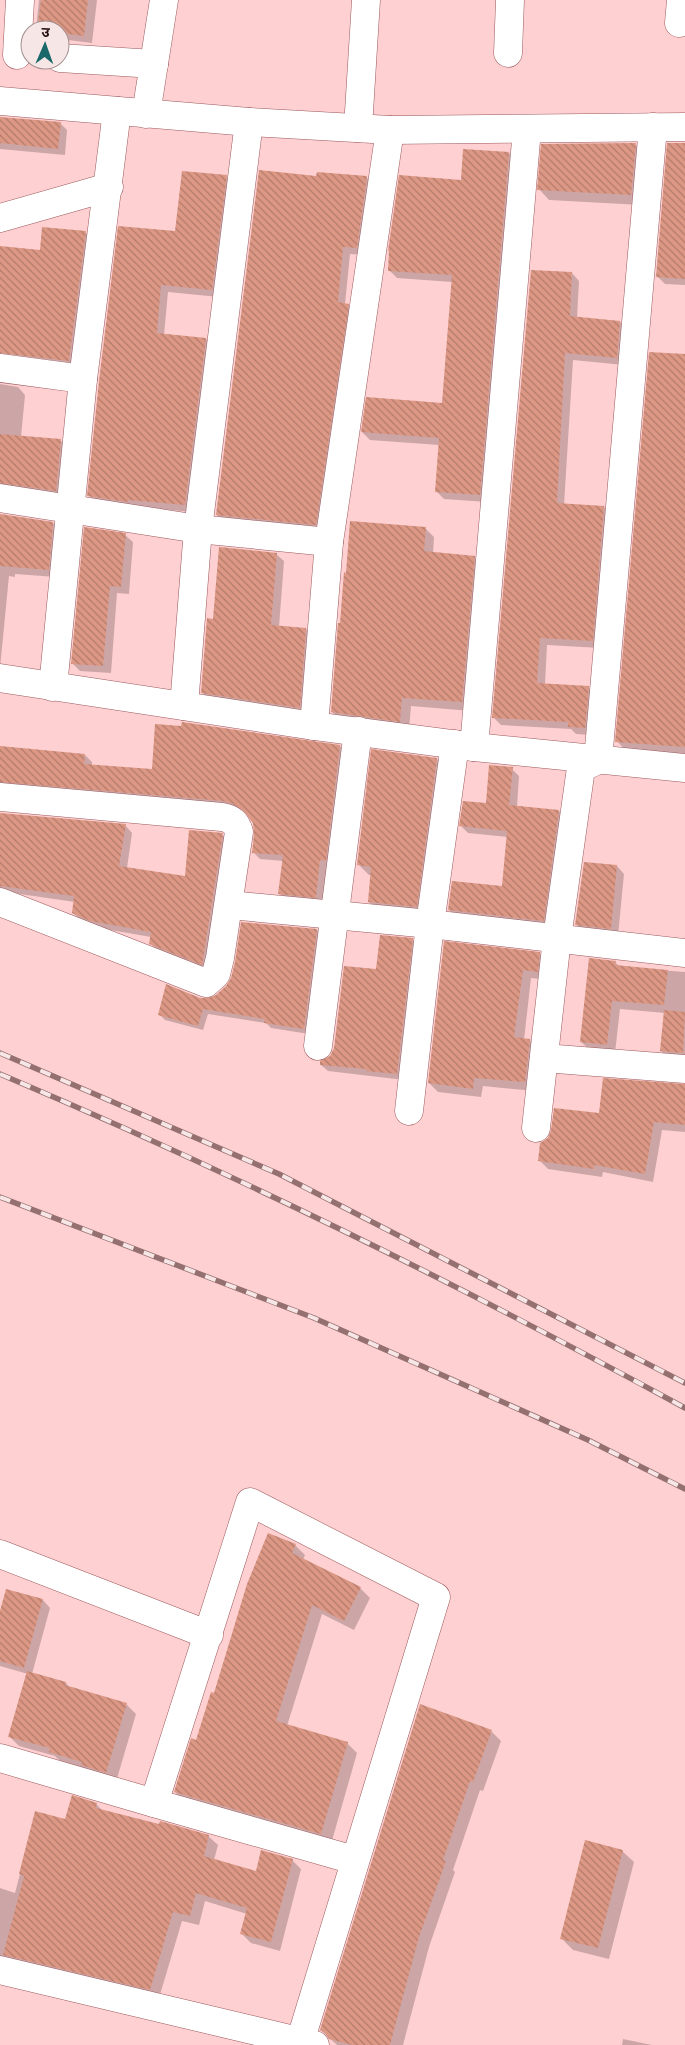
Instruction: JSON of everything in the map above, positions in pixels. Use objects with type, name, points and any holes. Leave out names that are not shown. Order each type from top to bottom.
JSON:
[{"type":"street","points":[[16,55],[20,0]]},
{"type":"street","points":[[146,114],[164,0]]},
{"type":"street","points":[[358,128],[366,0]]},
{"type":"street","points":[[508,53],[510,0]]},
{"type":"street","points":[[70,59],[154,64]]},
{"type":"street","points":[[0,101],[249,122],[390,130],[685,127]]},
{"type":"street","points":[[53,687],[83,379],[109,187],[117,111]]},
{"type":"street","points":[[184,706],[198,529],[249,122]]},
{"type":"street","points":[[598,760],[653,127]]},
{"type":"street","points":[[409,1111],[430,924],[465,746],[527,129]]},
{"type":"street","points":[[314,726],[329,542],[390,130]]},
{"type":"street","points":[[0,218],[109,187]]},
{"type":"street","points":[[0,368],[83,379]]},
{"type":"street","points":[[0,498],[198,529],[329,542]]},
{"type":"street","points":[[0,678],[314,726],[465,746],[685,768]]},
{"type":"street","points":[[318,1046],[358,731]]},
{"type":"street","points":[[536,1128],[558,938],[581,768],[598,760]]},
{"type":"street","points":[[0,797],[231,819],[236,824],[239,832],[220,958],[216,974],[206,983],[0,902]]},
{"type":"street","points":[[229,905],[430,924],[685,953]]},
{"type":"street","points":[[544,1058],[685,1069]]},
{"type":"street","points":[[0,1970],[308,2044],[354,1860],[436,1597],[250,1502],[154,1804]]},
{"type":"street","points":[[0,1554],[209,1635]]},
{"type":"street","points":[[0,1758],[154,1804],[354,1860]]},
{"type":"building","points":[[41,0],[88,0],[84,36],[70,34],[70,20],[38,20]]},
{"type":"building","points":[[0,117],[61,122],[58,149],[0,143]]},
{"type":"building","points":[[636,143],[631,195],[537,190],[541,144]]},
{"type":"building","points":[[667,143],[685,143],[685,279],[656,277]]},
{"type":"building","points":[[463,149],[509,152],[480,495],[435,492],[439,438],[361,432],[366,397],[442,403],[452,275],[388,271],[388,251],[399,175],[461,180]]},
{"type":"building","points":[[259,170],[316,176],[317,172],[367,176],[357,248],[343,247],[338,302],[349,304],[316,525],[216,515]]},
{"type":"building","points":[[182,171],[227,175],[212,290],[161,285],[157,333],[206,338],[185,505],[128,500],[128,502],[87,496],[118,226],[175,231]]},
{"type":"building","points":[[42,227],[86,231],[69,361],[0,353],[0,246],[40,250]]},
{"type":"building","points":[[531,270],[572,272],[570,316],[620,321],[617,358],[565,353],[557,503],[604,506],[593,641],[540,638],[537,683],[589,686],[585,728],[568,727],[568,722],[492,718]]},
{"type":"building","points":[[649,352],[685,354],[685,747],[615,742]]},
{"type":"building","points":[[0,434],[61,439],[56,491],[0,483]]},
{"type":"building","points":[[0,514],[53,522],[49,570],[0,566]]},
{"type":"building","points":[[350,521],[426,527],[424,551],[475,556],[462,702],[402,698],[400,722],[331,712],[338,623],[340,623],[344,572],[346,573]]},
{"type":"building","points":[[84,527],[126,533],[121,587],[110,586],[103,666],[71,664]]},
{"type":"building","points":[[219,547],[277,553],[271,625],[306,628],[300,708],[201,693],[207,618],[213,619]]},
{"type":"building","points":[[182,722],[340,745],[326,861],[320,860],[316,898],[278,894],[283,855],[252,853],[253,823],[244,811],[233,804],[223,801],[0,782],[0,746],[85,754],[84,764],[152,769],[155,724],[181,726]]},
{"type":"building","points":[[371,749],[437,758],[417,907],[368,902],[371,867],[357,865]]},
{"type":"building","points":[[489,765],[513,767],[509,805],[559,810],[544,921],[448,910],[452,881],[502,886],[507,831],[459,826],[463,801],[486,803]]},
{"type":"building","points":[[0,813],[126,824],[119,866],[185,876],[189,830],[223,833],[202,965],[149,944],[151,932],[90,921],[72,913],[74,896],[0,886]]},
{"type":"building","points":[[584,862],[617,865],[611,929],[575,925]]},
{"type":"building","points":[[241,922],[317,929],[304,1029],[264,1023],[265,1019],[203,1009],[198,1026],[158,1015],[166,984],[200,998],[216,995],[226,986],[231,978],[235,962]]},
{"type":"building","points":[[380,935],[413,938],[397,1074],[320,1065],[320,1061],[330,1056],[334,1048],[344,966],[376,969]]},
{"type":"building","points":[[444,941],[540,952],[538,972],[523,970],[514,1037],[530,1039],[525,1082],[474,1078],[473,1089],[428,1083]]},
{"type":"building","points":[[589,958],[616,961],[615,965],[668,970],[664,1005],[612,1001],[607,1045],[580,1042]]},
{"type":"building","points":[[664,1010],[685,1012],[683,1053],[660,1051]]},
{"type":"building","points":[[603,1078],[685,1084],[685,1125],[654,1122],[645,1174],[594,1165],[594,1169],[538,1161],[540,1143],[548,1138],[551,1130],[554,1108],[599,1113]]},
{"type":"building","points":[[268,1533],[296,1544],[292,1553],[361,1587],[344,1621],[312,1605],[276,1721],[348,1742],[321,1834],[174,1792],[191,1738],[196,1740],[211,1692],[214,1693],[247,1584]]},
{"type":"building","points":[[6,1589],[43,1599],[24,1668],[0,1661],[0,1611]]},
{"type":"building","points":[[27,1671],[66,1682],[65,1685],[127,1703],[106,1773],[81,1765],[82,1762],[49,1752],[50,1748],[8,1737]]},
{"type":"building","points":[[420,1704],[492,1730],[473,1782],[470,1781],[443,1860],[446,1861],[419,1937],[390,2045],[352,2045],[329,2039],[320,2030]]},
{"type":"building","points":[[72,1795],[97,1803],[96,1808],[159,1824],[160,1821],[209,1835],[204,1856],[256,1871],[261,1850],[293,1859],[271,1942],[240,1934],[247,1908],[196,1893],[190,1916],[173,1912],[150,1990],[3,1955],[24,1876],[19,1874],[35,1811],[65,1819]]},
{"type":"building","points":[[585,1840],[623,1850],[598,1948],[560,1939]]},
{"type":"railway","points":[[0,1053],[279,1174],[685,1383]]},
{"type":"railway","points":[[0,1074],[174,1151],[347,1232],[517,1318],[685,1408]]},
{"type":"railway","points":[[0,1197],[314,1318],[588,1440],[685,1489]]}]
